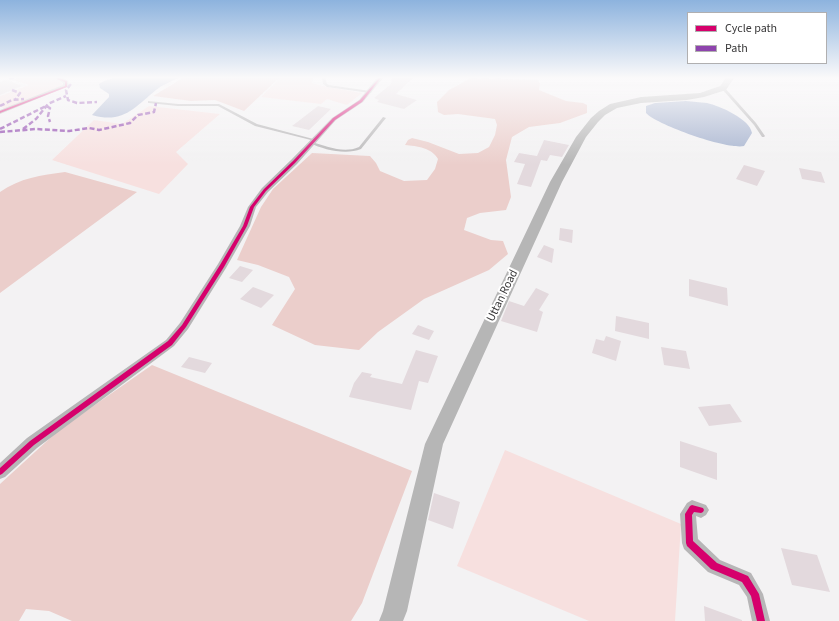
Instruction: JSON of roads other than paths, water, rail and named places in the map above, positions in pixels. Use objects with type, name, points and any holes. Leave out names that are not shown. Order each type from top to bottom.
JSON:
[{"type":"main road","name":"Uttan Road","points":[[391,621],[395,610],[434,444],[556,182],[577,143],[602,114],[613,107]]},
{"type":"street","points":[[0,112],[13,107]]},
{"type":"street","points":[[0,472],[32,443],[170,343],[184,326],[222,266],[245,226],[252,207],[265,190],[314,142],[334,119],[353,107]]},
{"type":"street","points":[[701,510],[692,508],[688,514],[690,543],[714,566],[745,579],[755,594],[761,621]]},
{"type":"lane","points":[[222,107],[256,126],[346,152],[360,148],[384,118]]},
{"type":"lane","points":[[743,107],[763,136]]},
{"type":"water","points":[[100,107],[135,107],[120,116],[103,117],[92,115]]},
{"type":"water","points":[[646,107],[718,107],[740,118],[750,128],[752,133],[744,146],[723,144],[693,136],[678,130],[664,124],[646,113]]}]
